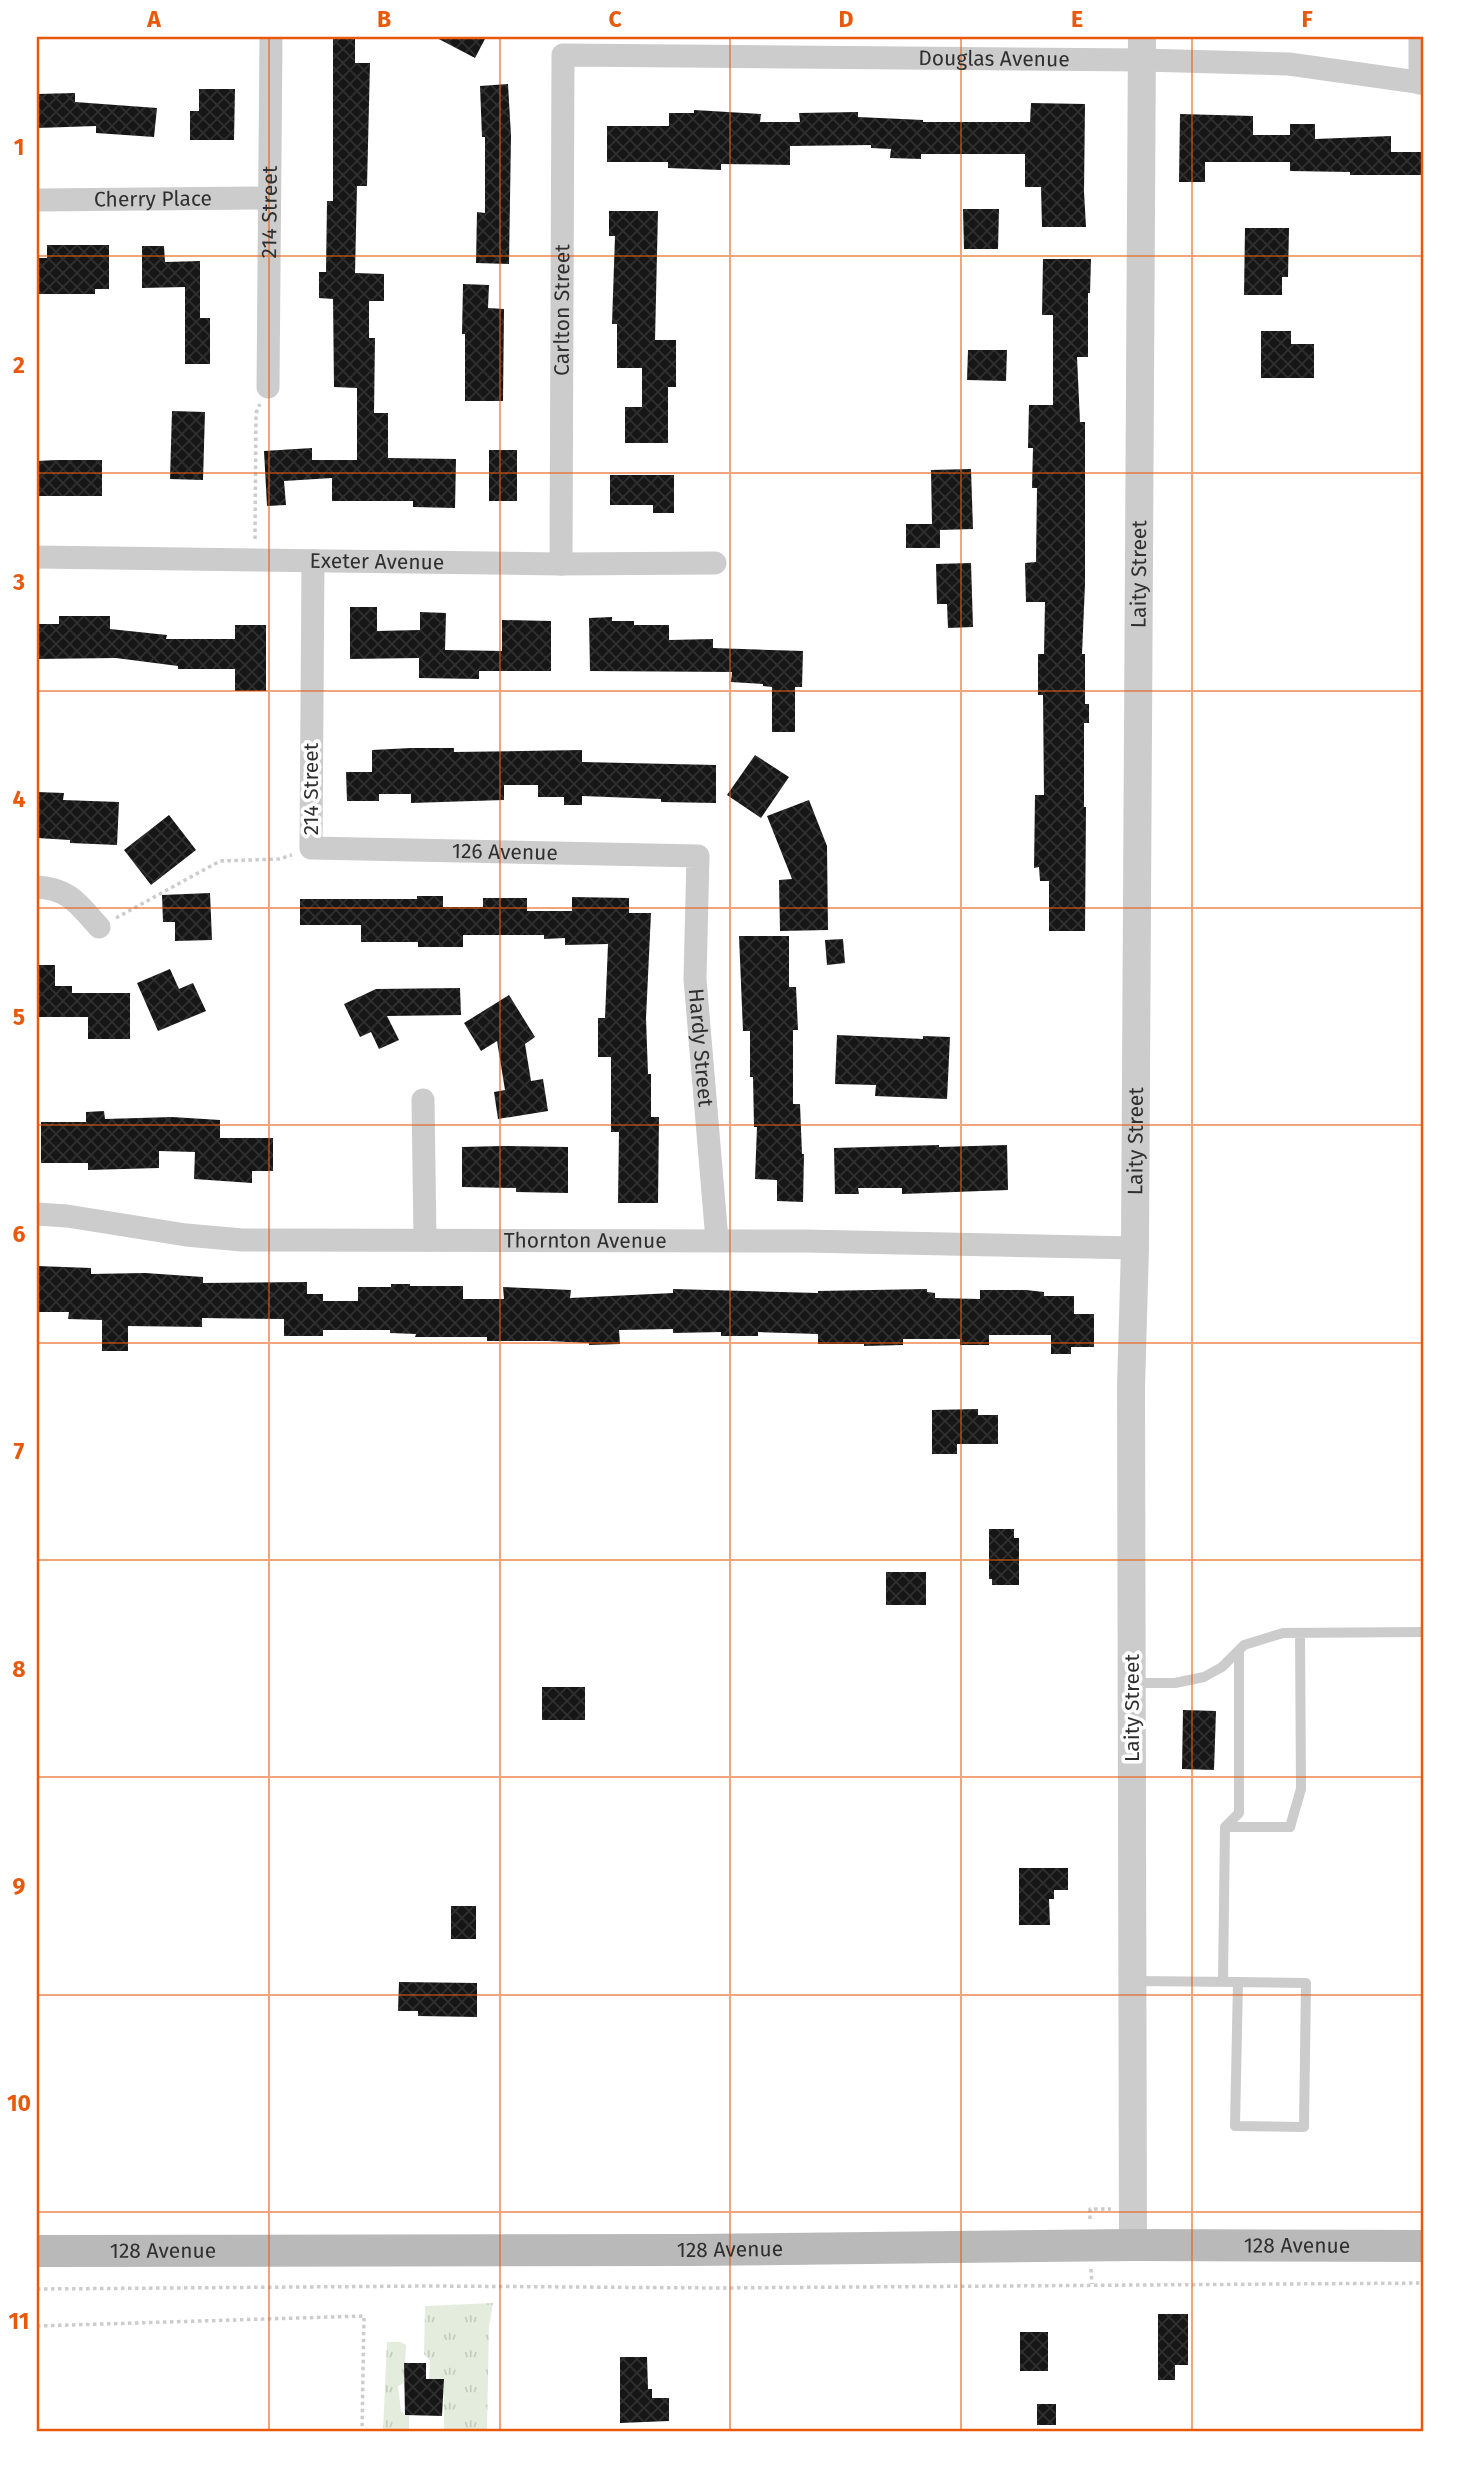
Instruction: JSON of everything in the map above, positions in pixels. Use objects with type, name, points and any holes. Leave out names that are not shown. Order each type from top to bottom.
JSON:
[{"type":"main road","name":"128 Avenue","points":[[37,2251],[1424,2246]]},
{"type":"street","name":"214 Street","points":[[268,387],[271,37]]},
{"type":"street","points":[[1420,37],[1422,83]]},
{"type":"street","name":"Douglas Avenue","points":[[564,55],[1142,48],[1289,64],[1422,83]]},
{"type":"street","name":"Laity Street","points":[[1133,2245],[1131,1387],[1135,1248],[1142,48]]},
{"type":"street","name":"Carlton Street","points":[[561,564],[564,55]]},
{"type":"street","name":"Cherry Place","points":[[37,200],[269,198]]},
{"type":"street","name":"Exeter Avenue","points":[[37,557],[561,564],[715,563]]},
{"type":"street","name":"214 Street","points":[[311,848],[313,561]]},
{"type":"street","name":"126 Avenue","points":[[311,848],[698,856]]},
{"type":"street","name":"Hardy Street","points":[[698,856],[695,979],[717,1240]]},
{"type":"street","points":[[37,887],[50,888],[69,895],[99,927]]},
{"type":"street","points":[[423,1100],[425,1240]]},
{"type":"street","name":"Thornton Avenue","points":[[37,1214],[242,1240],[717,1240],[1135,1248]]},
{"type":"lane","points":[[1132,1683],[1175,1683],[1204,1677],[1222,1667],[1244,1645],[1283,1633],[1424,1632]]},
{"type":"lane","points":[[1225,1827],[1290,1827],[1301,1788],[1300,1633]]},
{"type":"lane","points":[[1223,1981],[1225,1827],[1239,1813],[1239,1650]]},
{"type":"lane","points":[[1133,1981],[1223,1981],[1306,1983],[1304,2127],[1235,2126],[1238,1982]]},
{"type":"path","points":[[254,558],[256,413],[268,387]]},
{"type":"path","points":[[99,927],[220,861],[279,859],[311,848]]},
{"type":"path","points":[[37,2288],[717,2288],[1424,2283]]},
{"type":"path","points":[[37,2326],[364,2316],[362,2431]]},
{"type":"green space","points":[[493,2303],[489,2327],[487,2431],[444,2431],[444,2380],[429,2379],[430,2361],[424,2354],[425,2306]]},
{"type":"green space","points":[[387,2342],[401,2342],[406,2345],[404,2383],[398,2386],[401,2411],[409,2415],[409,2431],[383,2431]]},
{"type":"building","points":[[333,37],[355,37],[355,63],[370,63],[367,186],[357,186],[355,273],[384,274],[384,301],[369,301],[369,338],[375,338],[374,413],[388,413],[388,458],[456,459],[455,508],[413,507],[413,501],[332,501],[332,478],[284,481],[286,505],[267,506],[264,451],[312,448],[312,460],[357,460],[357,388],[334,387],[333,299],[319,298],[319,272],[326,272],[327,201],[333,201]]},
{"type":"building","points":[[435,37],[486,37],[475,58]]},
{"type":"building","points":[[508,84],[511,136],[509,264],[476,263],[477,212],[485,213],[485,137],[482,137],[480,86]]},
{"type":"building","points":[[199,89],[235,89],[234,140],[190,140],[190,111],[199,111]]},
{"type":"building","points":[[75,93],[75,102],[157,108],[154,137],[96,133],[96,126],[37,128],[37,94]]},
{"type":"building","points":[[1031,103],[1085,104],[1086,227],[1042,227],[1041,187],[1025,187],[1025,154],[921,154],[921,159],[890,158],[891,149],[871,148],[871,145],[790,146],[790,165],[721,164],[721,170],[668,168],[668,162],[607,162],[607,126],[669,126],[669,113],[694,113],[694,110],[761,114],[760,122],[800,122],[799,113],[858,112],[858,117],[923,122],[1030,122]]},
{"type":"building","points":[[1180,114],[1253,116],[1253,135],[1290,135],[1290,124],[1315,124],[1315,139],[1391,136],[1391,152],[1424,152],[1424,175],[1350,175],[1350,172],[1290,171],[1290,162],[1205,162],[1205,182],[1179,182]]},
{"type":"building","points":[[963,209],[999,209],[998,249],[964,249]]},
{"type":"building","points":[[609,211],[658,211],[655,340],[676,340],[676,387],[668,387],[668,443],[625,443],[625,407],[642,407],[642,368],[617,368],[617,324],[612,324],[615,236],[609,236]]},
{"type":"building","points":[[1245,228],[1289,228],[1288,277],[1282,277],[1282,295],[1244,295]]},
{"type":"building","points":[[47,245],[109,245],[109,289],[95,289],[95,294],[37,294],[37,258],[47,258]]},
{"type":"building","points":[[142,246],[164,246],[165,262],[200,261],[200,318],[210,318],[210,364],[185,364],[185,287],[142,288]]},
{"type":"building","points":[[1043,259],[1091,259],[1088,357],[1077,357],[1080,422],[1085,422],[1082,654],[1085,654],[1085,704],[1089,704],[1089,723],[1084,723],[1085,931],[1049,931],[1049,881],[1040,881],[1039,867],[1034,868],[1035,795],[1044,795],[1043,695],[1038,695],[1038,654],[1044,654],[1045,602],[1026,602],[1025,563],[1036,562],[1037,488],[1032,488],[1033,448],[1028,448],[1029,405],[1053,405],[1053,315],[1042,315]]},
{"type":"building","points":[[463,284],[489,285],[488,308],[504,309],[503,401],[465,401]]},
{"type":"building","points":[[1261,331],[1291,331],[1291,344],[1314,344],[1314,378],[1261,378]]},
{"type":"building","points":[[968,350],[1007,350],[1006,381],[967,380]]},
{"type":"building","points":[[172,411],[205,412],[203,480],[170,479]]},
{"type":"building","points":[[489,450],[517,450],[517,501],[489,501]]},
{"type":"building","points":[[102,460],[102,496],[37,496],[37,461]]},
{"type":"building","points":[[971,469],[973,529],[940,530],[940,548],[906,548],[906,524],[932,524],[931,470]]},
{"type":"building","points":[[610,475],[674,475],[674,513],[653,513],[653,505],[610,505]]},
{"type":"building","points":[[971,563],[973,627],[948,628],[947,604],[937,604],[936,564]]},
{"type":"building","points":[[350,607],[377,607],[377,631],[420,630],[420,612],[446,613],[445,650],[502,651],[502,620],[551,621],[551,671],[479,671],[479,679],[419,678],[419,658],[350,659]]},
{"type":"building","points":[[59,616],[110,616],[110,629],[167,635],[166,639],[235,639],[235,625],[266,625],[266,691],[235,691],[235,669],[178,669],[178,666],[116,658],[37,659],[37,624],[59,624]]},
{"type":"building","points":[[612,617],[612,621],[634,621],[634,625],[669,625],[669,640],[713,639],[713,648],[803,651],[802,687],[795,687],[795,732],[772,732],[772,687],[731,682],[732,672],[590,671],[589,618]]},
{"type":"building","points":[[454,748],[454,752],[582,750],[582,762],[716,765],[716,803],[582,796],[582,805],[564,805],[564,797],[538,797],[538,785],[504,785],[504,800],[411,803],[411,794],[379,794],[379,801],[347,801],[346,772],[372,772],[372,750]]},
{"type":"building","points":[[755,755],[789,777],[761,818],[727,795]]},
{"type":"building","points":[[37,792],[64,793],[63,800],[119,802],[117,845],[70,843],[70,840],[37,838]]},
{"type":"building","points":[[809,800],[827,846],[828,930],[780,931],[779,880],[792,879],[767,816]]},
{"type":"building","points":[[169,815],[196,850],[151,885],[124,850]]},
{"type":"building","points":[[210,893],[212,940],[175,941],[175,922],[163,922],[162,895]]},
{"type":"building","points":[[417,896],[443,896],[443,907],[483,907],[483,898],[527,898],[527,911],[572,911],[572,897],[629,898],[629,913],[651,913],[646,1018],[648,1074],[651,1074],[651,1117],[659,1117],[658,1203],[618,1203],[619,1132],[611,1132],[611,1057],[598,1057],[598,1018],[605,1018],[608,944],[565,945],[565,938],[544,939],[544,935],[463,935],[463,947],[418,947],[418,942],[361,942],[361,925],[300,925],[300,899],[417,899]]},
{"type":"building","points":[[739,936],[789,936],[789,987],[796,987],[798,1030],[793,1030],[793,1104],[800,1104],[804,1154],[803,1202],[777,1201],[777,1180],[755,1179],[757,1127],[754,1127],[753,1077],[750,1077],[750,1031],[743,1031]]},
{"type":"building","points":[[843,939],[845,963],[827,965],[825,940]]},
{"type":"building","points":[[37,965],[55,965],[55,986],[72,986],[72,993],[130,993],[130,1039],[88,1039],[88,1017],[37,1017]]},
{"type":"building","points":[[170,969],[179,989],[193,983],[206,1011],[158,1031],[137,983]]},
{"type":"building","points":[[460,988],[461,1015],[387,1016],[399,1040],[379,1049],[371,1032],[360,1037],[344,1004],[376,989]]},
{"type":"building","points":[[509,995],[535,1037],[525,1044],[531,1081],[543,1079],[548,1111],[498,1119],[494,1092],[505,1090],[497,1041],[481,1051],[464,1023]]},
{"type":"building","points":[[837,1035],[923,1039],[923,1036],[950,1037],[947,1099],[875,1096],[876,1085],[835,1084]]},
{"type":"building","points":[[104,1111],[105,1119],[172,1117],[220,1120],[220,1138],[273,1138],[273,1171],[252,1171],[252,1183],[194,1179],[195,1152],[159,1151],[159,1168],[88,1170],[88,1163],[41,1163],[41,1122],[86,1122],[86,1112]]},
{"type":"building","points":[[1007,1145],[1008,1190],[902,1194],[902,1188],[858,1188],[859,1194],[835,1194],[834,1148]]},
{"type":"building","points":[[462,1147],[568,1147],[568,1193],[462,1187]]},
{"type":"building","points":[[37,1266],[91,1268],[91,1274],[145,1273],[203,1277],[203,1283],[307,1282],[307,1294],[323,1294],[323,1301],[358,1301],[358,1287],[391,1287],[391,1284],[463,1286],[463,1299],[504,1299],[503,1287],[571,1290],[570,1298],[673,1293],[673,1289],[818,1293],[927,1289],[927,1292],[935,1293],[935,1298],[980,1299],[980,1290],[1026,1290],[1044,1292],[1044,1296],[1074,1296],[1074,1314],[1094,1314],[1094,1347],[1071,1347],[1071,1354],[1051,1354],[1051,1335],[989,1335],[989,1345],[960,1345],[960,1339],[903,1339],[903,1345],[864,1346],[818,1344],[818,1334],[758,1332],[758,1336],[721,1336],[721,1332],[673,1333],[673,1329],[619,1330],[620,1344],[589,1345],[547,1341],[487,1341],[487,1337],[415,1337],[416,1334],[390,1333],[390,1330],[323,1330],[323,1336],[284,1336],[284,1319],[202,1318],[202,1327],[128,1326],[128,1351],[102,1351],[102,1320],[68,1319],[69,1312],[37,1312]]},
{"type":"building","points":[[978,1409],[978,1415],[998,1415],[998,1444],[957,1444],[957,1454],[932,1454],[932,1410]]},
{"type":"building","points":[[989,1529],[1014,1529],[1014,1538],[1019,1538],[1019,1585],[992,1585],[992,1579],[989,1579]]},
{"type":"building","points":[[886,1572],[926,1572],[926,1605],[886,1605]]},
{"type":"building","points":[[542,1687],[585,1687],[585,1720],[542,1720]]},
{"type":"building","points":[[1183,1710],[1216,1711],[1214,1770],[1182,1769]]},
{"type":"building","points":[[1019,1868],[1068,1868],[1068,1890],[1054,1890],[1054,1899],[1049,1899],[1050,1925],[1019,1925]]},
{"type":"building","points":[[451,1906],[476,1906],[476,1939],[451,1939]]},
{"type":"building","points":[[399,1982],[477,1983],[477,2017],[418,2016],[418,2011],[398,2011]]},
{"type":"building","points":[[1158,2314],[1188,2314],[1188,2365],[1175,2365],[1175,2380],[1158,2380]]},
{"type":"building","points":[[1020,2332],[1048,2332],[1048,2371],[1020,2371]]},
{"type":"building","points":[[620,2357],[647,2357],[648,2389],[652,2389],[652,2398],[669,2398],[669,2421],[620,2423]]},
{"type":"building","points":[[404,2363],[426,2363],[426,2379],[444,2379],[442,2416],[405,2415]]},
{"type":"building","points":[[1037,2404],[1056,2404],[1056,2425],[1037,2425]]}]
